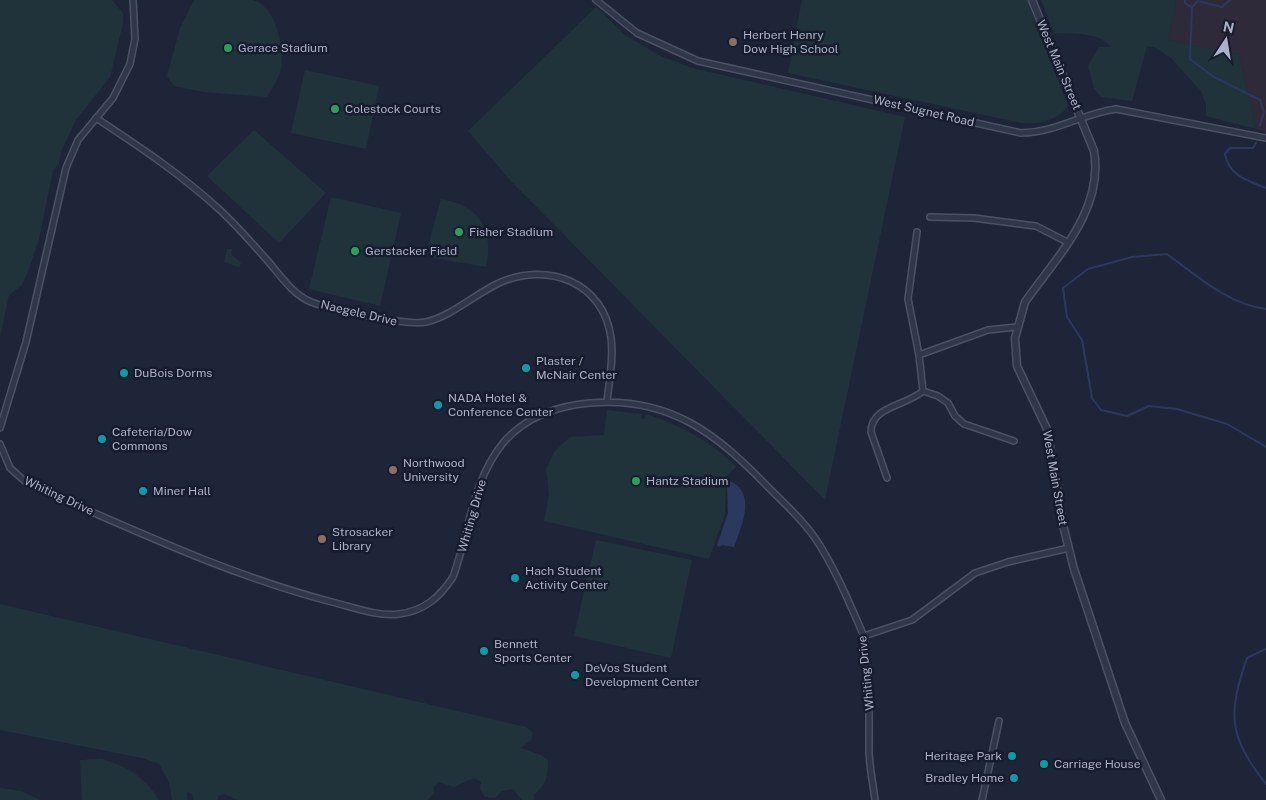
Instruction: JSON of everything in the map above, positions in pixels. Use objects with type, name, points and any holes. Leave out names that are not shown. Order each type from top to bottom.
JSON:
[{"type":"street","points":[[0,428],[26,342],[66,168],[78,140],[118,91],[130,64],[135,39],[133,0]]},
{"type":"street","name":"West Sugnet Road","points":[[596,0],[637,34],[698,61],[1021,133],[1041,132],[1100,111],[1116,108],[1266,138]]},
{"type":"street","name":"West Main Street","points":[[1032,0],[1094,151],[1095,181],[1087,213],[1025,302],[1016,327],[1014,350],[1017,366],[1047,429],[1063,525],[1069,548],[1125,723],[1161,800]]},
{"type":"street","name":"Naegele Drive","points":[[96,118],[149,152],[184,178],[243,233],[295,292],[312,302],[409,324],[426,322],[442,316],[515,276],[534,273],[550,274],[579,284],[595,299],[608,326],[612,352],[608,402]]},
{"type":"street","points":[[930,217],[974,218],[1036,226],[1067,242]]},
{"type":"street","points":[[917,232],[908,299],[919,355],[923,392]]},
{"type":"street","points":[[919,355],[988,330],[999,327],[1016,327]]},
{"type":"street","points":[[923,392],[938,396],[948,403],[955,416],[964,424],[1014,441]]},
{"type":"street","points":[[887,478],[871,432],[871,424],[880,413],[923,392]]},
{"type":"street","name":"Whiting Drive","points":[[0,444],[10,468],[28,484],[168,544],[281,588],[368,611],[397,615],[412,612],[432,602],[443,592],[454,577],[485,471],[496,452],[522,424],[550,411],[578,404],[608,402],[642,405],[675,415],[709,432],[741,458],[816,539],[864,636],[870,686],[869,751],[875,800]]},
{"type":"street","points":[[864,636],[912,620],[975,574],[1016,560],[1069,548]]},
{"type":"street","points":[[982,800],[998,721]]},
{"type":"shaded area","points":[[0,0],[112,0],[123,13],[123,23],[110,77],[76,120],[61,152],[59,164],[53,170],[39,239],[22,285],[9,295],[0,337]]},
{"type":"shaded area","name":"Gerace Stadium","points":[[194,0],[252,0],[261,4],[268,11],[278,31],[282,64],[276,82],[267,97],[204,92],[174,86],[167,76],[180,28]]},
{"type":"shaded area","points":[[802,0],[1027,0],[1068,106],[1059,115],[1047,121],[1021,123],[788,73]]},
{"type":"shaded area","points":[[1041,0],[1176,0],[1168,40],[1239,55],[1256,129],[1206,116],[1206,105],[1201,91],[1171,58],[1156,48],[1147,46],[1132,101],[1101,97],[1094,89],[1088,66],[1099,47],[1111,47],[1098,38],[1091,36],[1054,33]]},
{"type":"shaded area","points":[[1176,0],[1266,0],[1266,132],[1256,129],[1239,55],[1168,40]]},
{"type":"shaded area","points":[[596,7],[624,34],[658,55],[692,68],[905,117],[825,500],[509,179],[468,131]]},
{"type":"shaded area","name":"Colestock Courts","points":[[305,70],[379,86],[366,149],[291,133]]},
{"type":"shaded area","points":[[254,130],[326,193],[279,243],[207,176]]},
{"type":"shaded area","name":"Gerstacker Field","points":[[331,197],[401,213],[380,306],[309,289]]},
{"type":"shaded area","name":"Fisher Stadium","points":[[441,199],[466,207],[481,221],[488,241],[486,267],[433,258],[427,250]]},
{"type":"shaded area","points":[[227,249],[232,249],[231,254],[241,263],[239,267],[224,262]]},
{"type":"shaded area","name":"Hantz Stadium","points":[[607,410],[642,414],[641,418],[645,419],[646,414],[671,424],[694,435],[716,449],[736,467],[726,477],[725,514],[709,559],[544,521],[549,495],[546,469],[555,451],[570,437],[604,435]]},
{"type":"shaded area","points":[[596,540],[692,560],[671,658],[574,636]]},
{"type":"shaded area","points":[[0,604],[526,727],[533,733],[531,740],[521,748],[541,755],[548,760],[546,779],[542,787],[534,794],[534,800],[522,800],[513,789],[502,791],[495,798],[485,797],[480,789],[481,782],[474,778],[454,787],[439,782],[434,786],[434,793],[428,800],[238,800],[224,794],[219,796],[217,800],[194,800],[192,794],[187,792],[187,800],[172,800],[169,782],[159,764],[142,758],[0,730]]},
{"type":"shaded area","points":[[102,759],[120,765],[135,774],[159,800],[82,800],[80,760]]},
{"type":"shaded area","points":[[0,788],[21,791],[40,800],[0,800]]},
{"type":"water","points":[[729,481],[738,486],[743,493],[745,510],[741,529],[734,547],[722,545],[719,547],[717,545],[728,513],[727,487]]},
{"type":"waterway","points":[[1185,0],[1185,3],[1191,7]]},
{"type":"waterway","points":[[1230,0],[1222,7],[1198,1],[1192,7],[1190,59],[1214,77],[1260,100],[1264,112],[1260,126]]},
{"type":"waterway","points":[[1256,143],[1253,148],[1230,148],[1225,154],[1230,167],[1235,172],[1246,180],[1266,188]]},
{"type":"waterway","points":[[1266,309],[1252,306],[1226,295],[1201,280],[1167,254],[1132,257],[1088,269],[1063,288],[1067,317],[1082,340],[1092,398],[1101,410],[1127,416],[1149,406],[1177,409],[1227,424],[1266,447]]},
{"type":"waterway","points":[[1266,649],[1247,658],[1236,695],[1234,711],[1238,738],[1266,784]]},
{"type":"place","name":"Herbert Henry Dow High School","points":[[733,42]]},
{"type":"place","name":"Gerace Stadium","points":[[228,48]]},
{"type":"place","name":"Colestock Courts","points":[[335,109]]},
{"type":"place","name":"Fisher Stadium","points":[[459,232]]},
{"type":"place","name":"Gerstacker Field","points":[[355,251]]},
{"type":"place","name":"Plaster / McNair Center","points":[[526,368]]},
{"type":"place","name":"DuBois Dorms","points":[[124,373]]},
{"type":"place","name":"NADA Hotel & Conference Center","points":[[438,405]]},
{"type":"place","name":"Cafeteria/Dow Commons","points":[[102,439]]},
{"type":"place","name":"Northwood University","points":[[393,470]]},
{"type":"place","name":"Hantz Stadium","points":[[636,481]]},
{"type":"place","name":"Miner Hall","points":[[143,491]]},
{"type":"place","name":"Strosacker Library","points":[[322,539]]},
{"type":"place","name":"Hach Student Activity Center","points":[[515,578]]},
{"type":"place","name":"Bennett Sports Center","points":[[484,651]]},
{"type":"place","name":"DeVos Student Development Center","points":[[575,675]]},
{"type":"place","name":"Heritage Park","points":[[1012,756]]},
{"type":"place","name":"Carriage House","points":[[1044,764]]},
{"type":"place","name":"Bradley Home","points":[[1014,778]]}]
